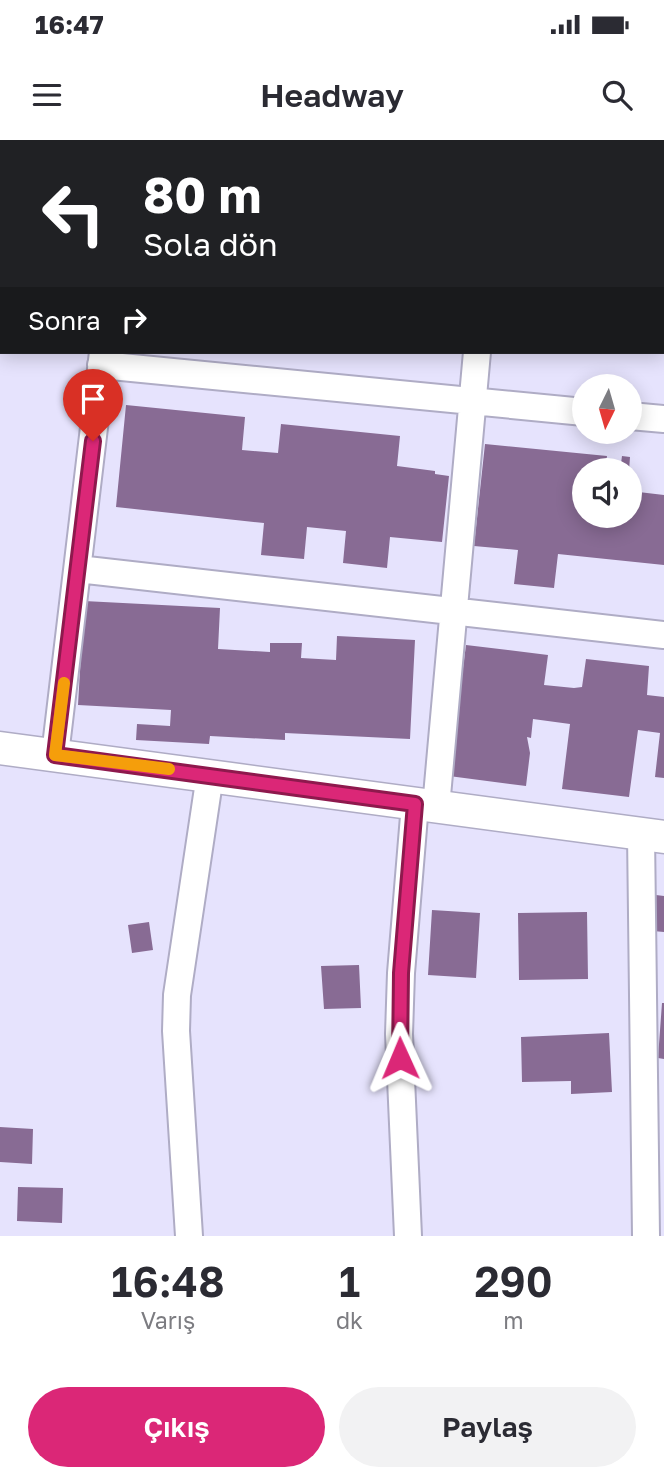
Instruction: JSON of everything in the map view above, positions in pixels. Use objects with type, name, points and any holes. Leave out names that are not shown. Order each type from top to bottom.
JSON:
[{"type":"street","points":[[408,1236],[399,1034],[401,973],[453,612],[477,354]]},
{"type":"street","points":[[55,755],[102,358],[572,411]]},
{"type":"street","points":[[642,417],[664,419]]},
{"type":"street","points":[[78,569],[664,635]]},
{"type":"street","points":[[0,748],[653,836],[646,1236]]},
{"type":"street","points":[[189,1236],[176,1031],[177,995],[210,775]]},
{"type":"building","points":[[126,405],[245,417],[242,450],[278,453],[281,424],[400,436],[397,466],[435,471],[435,474],[449,476],[442,542],[390,537],[387,568],[343,563],[346,531],[307,527],[304,559],[261,555],[264,523],[116,507]]},
{"type":"building","points":[[485,444],[607,456],[572,458],[572,528],[642,528],[642,492],[664,495],[664,565],[558,554],[554,588],[514,584],[518,550],[474,546]]},
{"type":"building","points":[[84,601],[220,608],[218,649],[270,652],[270,643],[302,643],[301,658],[336,660],[337,636],[415,640],[410,739],[285,733],[285,740],[210,736],[209,744],[136,740],[137,724],[170,726],[171,710],[78,705]]},
{"type":"building","points":[[466,645],[548,655],[544,685],[582,687],[586,659],[649,666],[647,695],[664,697],[664,778],[655,777],[660,733],[638,730],[629,797],[562,789],[570,724],[533,719],[531,738],[527,737],[530,753],[526,786],[449,776]]},
{"type":"building","points":[[656,895],[664,896],[664,932],[653,931]]},
{"type":"building","points":[[432,910],[480,913],[476,978],[428,975]]},
{"type":"building","points":[[587,912],[588,979],[519,980],[518,913]]},
{"type":"building","points":[[149,922],[153,950],[132,953],[128,925]]},
{"type":"building","points":[[359,965],[361,1008],[324,1009],[321,966]]},
{"type":"building","points":[[664,1003],[664,1059],[658,1058]]},
{"type":"building","points":[[609,1033],[612,1092],[571,1094],[571,1081],[522,1082],[521,1037]]},
{"type":"building","points":[[0,1127],[33,1129],[32,1164],[0,1162]]},
{"type":"building","points":[[18,1187],[63,1188],[62,1223],[17,1221]]},
{"type":"slow traffic","points":[[64,683],[55,755],[169,769]]},
{"type":"route","points":[[93,441],[55,755],[415,804],[401,973],[400,1058]]}]
